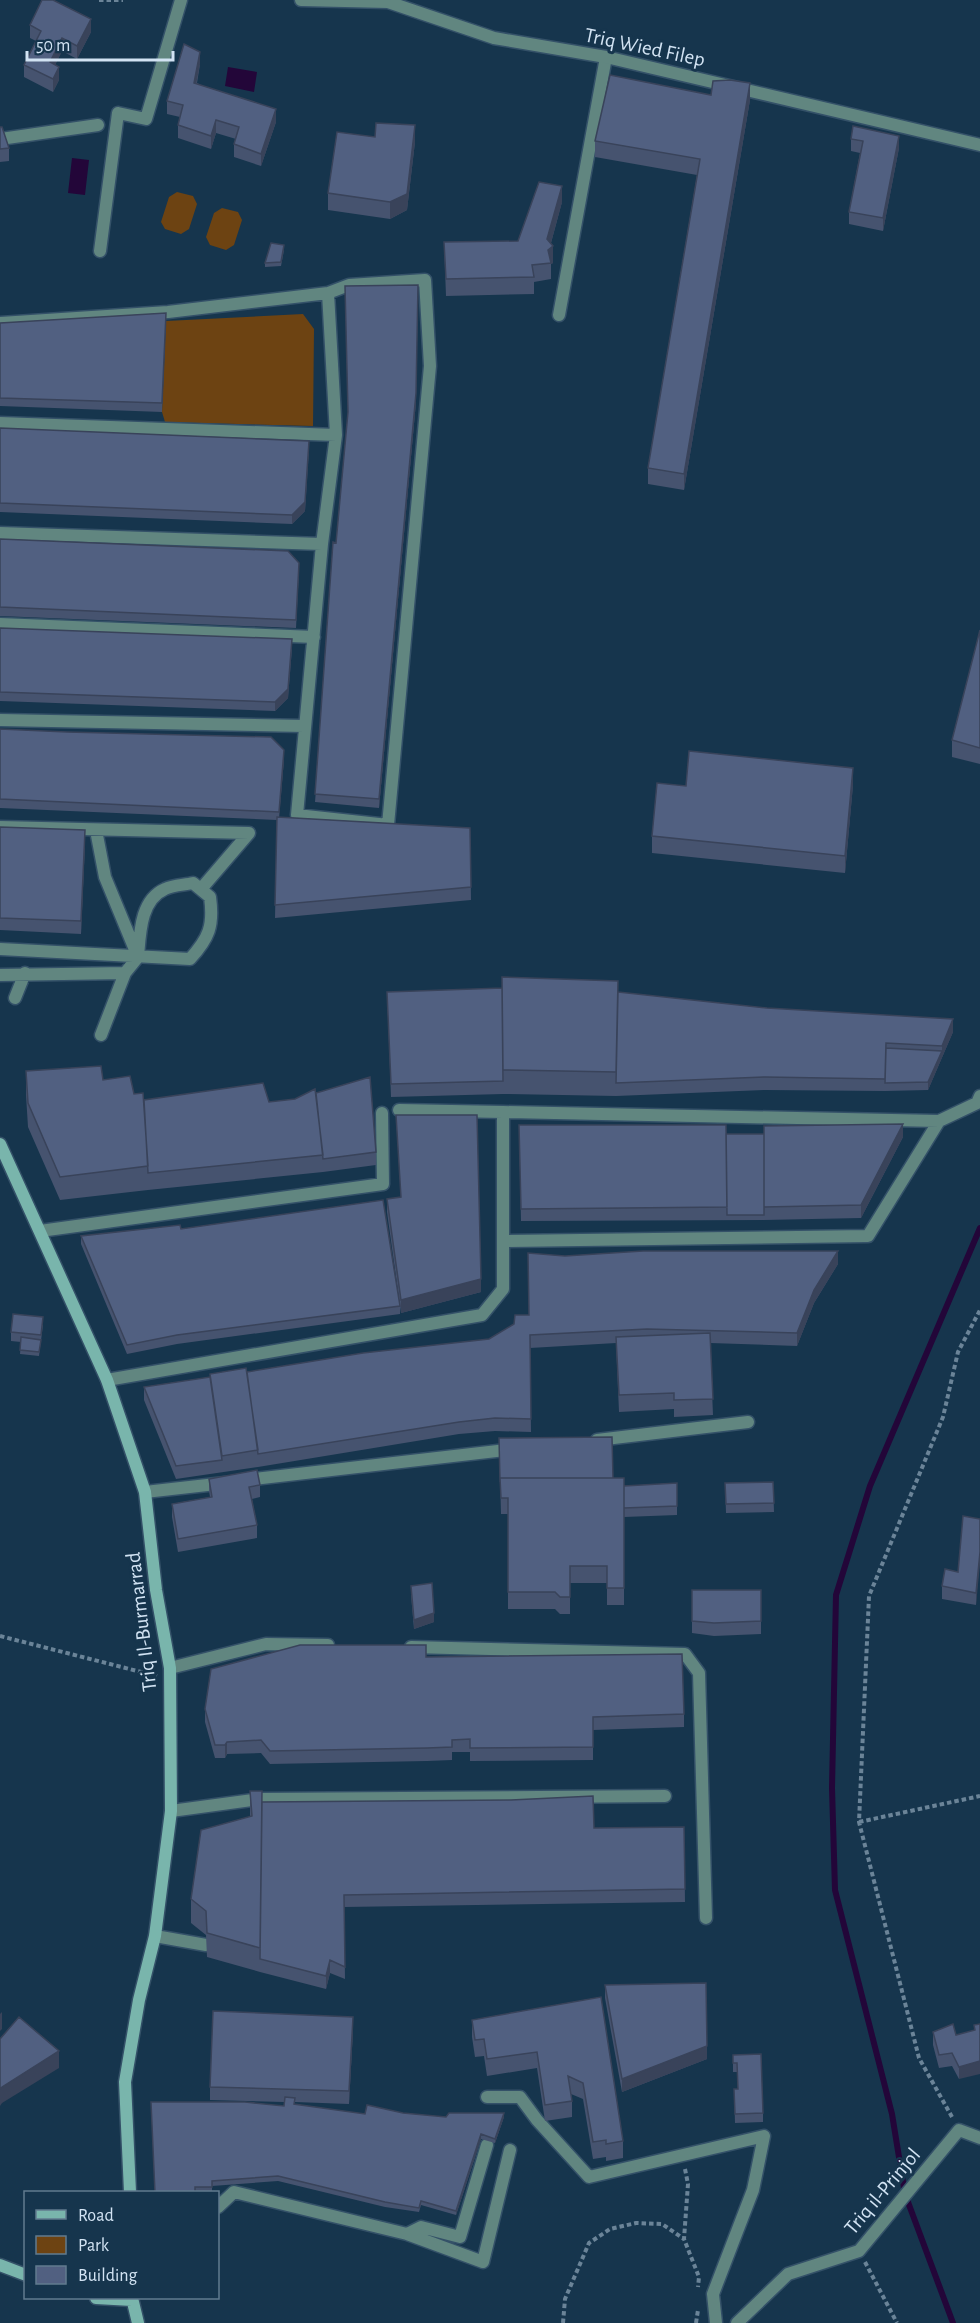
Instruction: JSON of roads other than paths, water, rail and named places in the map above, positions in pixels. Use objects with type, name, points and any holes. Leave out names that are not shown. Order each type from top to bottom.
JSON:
[{"type":"street","points":[[100,251],[118,113],[146,119],[181,0]]},
{"type":"street","name":"Triq Wied Filep","points":[[301,0],[388,2],[494,38],[606,57],[980,145]]},
{"type":"street","points":[[559,315],[606,57]]},
{"type":"street","points":[[0,139],[98,125]]},
{"type":"street","points":[[0,323],[168,312],[328,293],[349,285],[425,280],[430,366],[388,825],[297,815],[303,726],[336,435],[328,293]]},
{"type":"street","points":[[0,423],[336,435]]},
{"type":"street","points":[[0,533],[322,544]]},
{"type":"street","points":[[0,624],[314,637]]},
{"type":"street","points":[[0,720],[303,726]]},
{"type":"street","points":[[0,827],[249,833],[201,889]]},
{"type":"street","points":[[96,830],[105,877],[138,957]]},
{"type":"street","points":[[0,948],[138,957],[189,959],[206,941],[213,915],[210,897],[201,889],[193,883],[164,889],[148,905],[141,924],[138,957],[125,973],[101,1035]]},
{"type":"street","points":[[15,998],[25,973]]},
{"type":"street","points":[[0,975],[125,973]]},
{"type":"street","points":[[399,1110],[939,1121],[976,1103],[980,1096]]},
{"type":"street","points":[[107,1380],[482,1315],[502,1289],[503,1112]]},
{"type":"street","points":[[40,1231],[383,1184],[382,1113]]},
{"type":"street","points":[[502,1241],[868,1236],[939,1121]]},
{"type":"street","name":"Triq Il-Burmarrad","points":[[0,1144],[107,1380],[146,1492],[156,1590],[170,1673],[171,1811],[155,1936],[139,2000],[125,2082],[130,2191]]},
{"type":"street","points":[[582,1441],[748,1422]]},
{"type":"street","points":[[146,1492],[523,1448]]},
{"type":"street","points":[[170,1673],[267,1644],[338,1646]]},
{"type":"street","points":[[398,1647],[685,1654],[699,1673],[706,1918]]},
{"type":"street","points":[[171,1811],[260,1799],[665,1796]]},
{"type":"street","points":[[155,1936],[206,1945]]},
{"type":"street","points":[[487,2097],[520,2097],[537,2121],[588,2177],[682,2157],[764,2136],[753,2190],[713,2294],[716,2323]]},
{"type":"street","name":"Triq il-Prinjol","points":[[737,2323],[788,2274],[859,2251],[959,2130],[980,2138]]},
{"type":"street","points":[[407,2234],[421,2227],[460,2237],[487,2145]]},
{"type":"street","points":[[219,2206],[234,2192],[407,2234],[483,2262],[510,2150]]},
{"type":"street","points":[[0,2265],[24,2274]]},
{"type":"street","points":[[132,2299],[138,2323]]},
{"type":"waterway","points":[[953,2323],[905,2194],[892,2114],[835,1890],[832,1788],[836,1595],[870,1486],[980,1228]]}]
